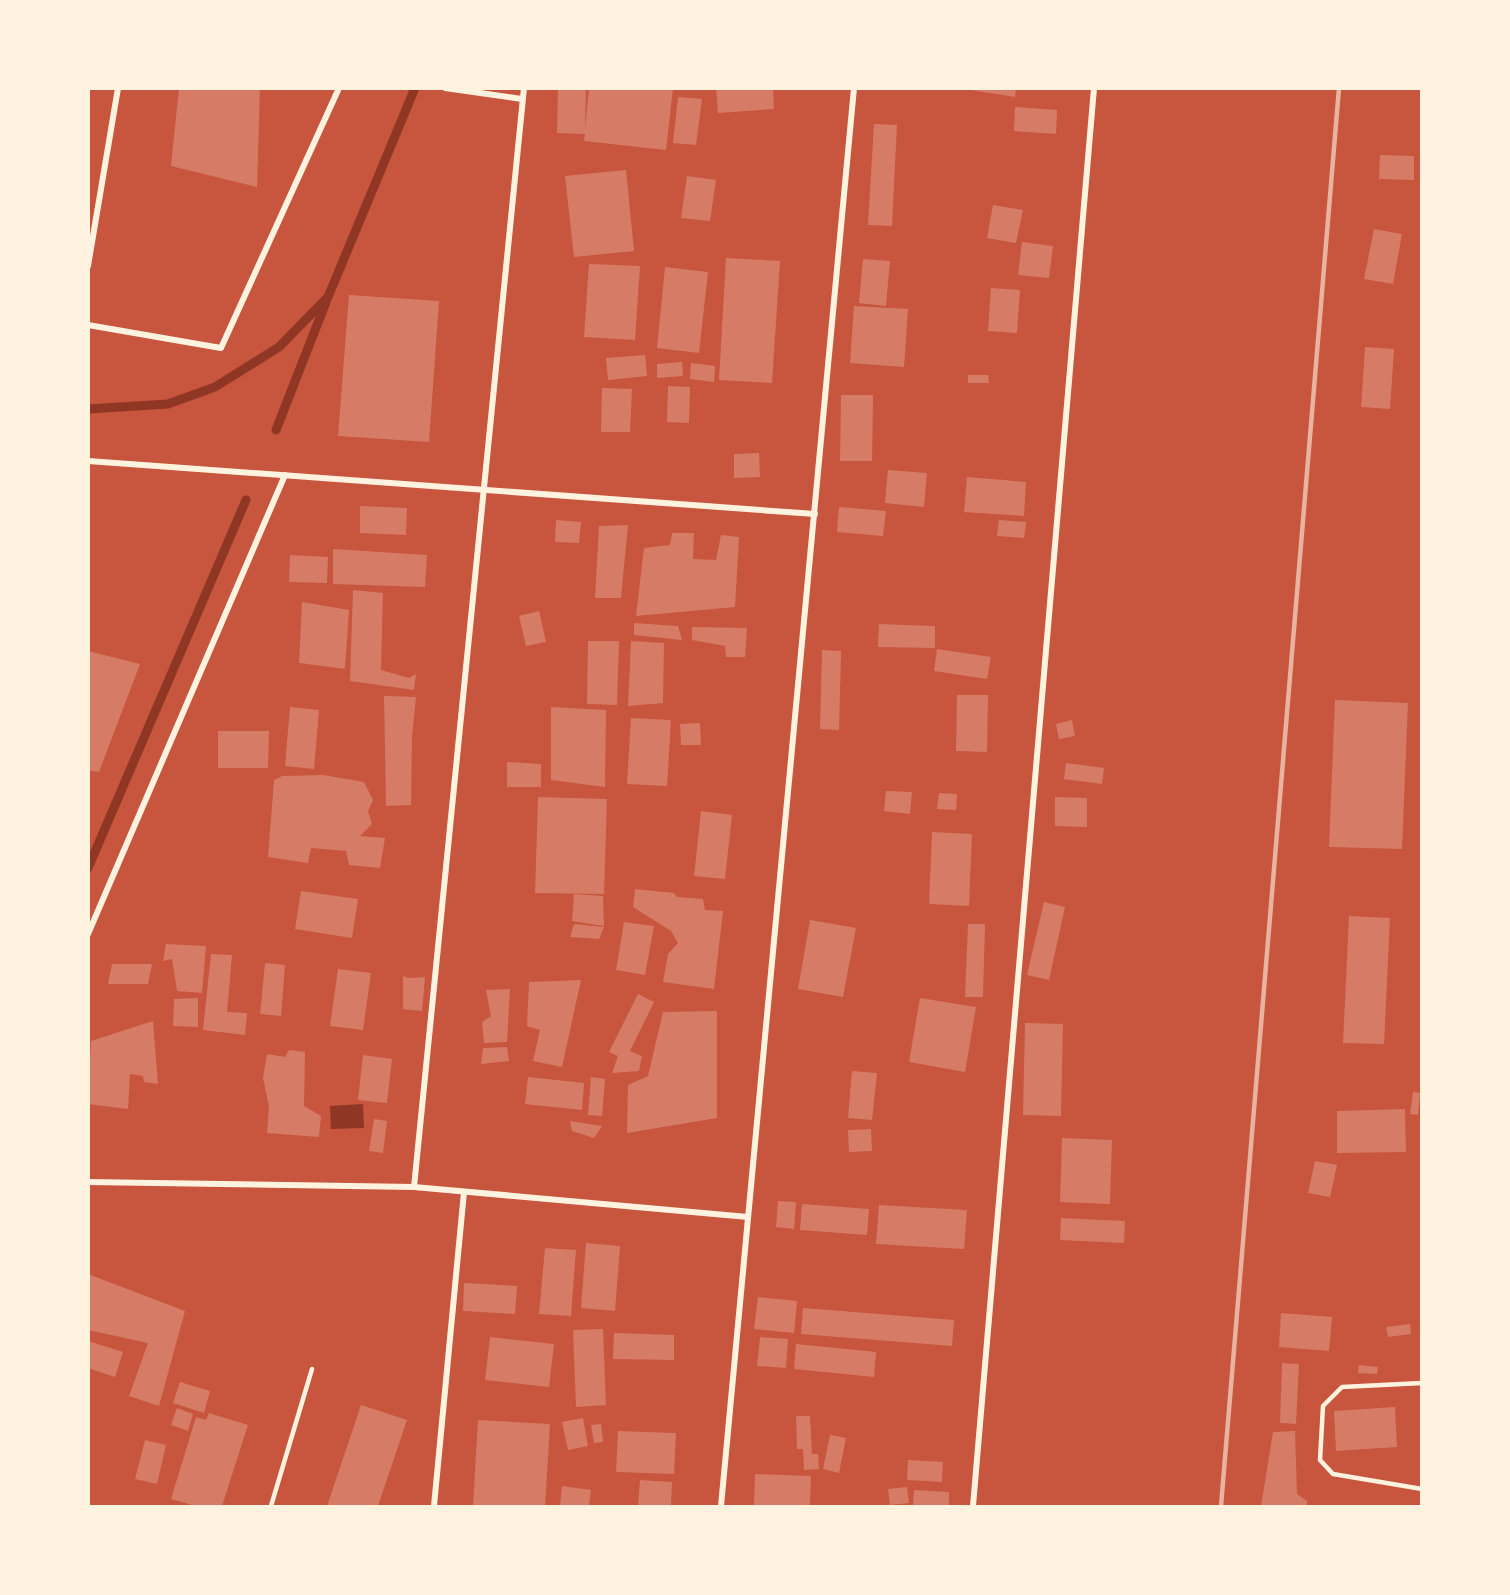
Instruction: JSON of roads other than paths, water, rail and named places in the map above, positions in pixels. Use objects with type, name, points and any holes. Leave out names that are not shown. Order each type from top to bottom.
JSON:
[{"type":"street","points":[[88,266],[118,88]]},
{"type":"street","points":[[88,325],[221,348],[339,88]]},
{"type":"street","points":[[414,1187],[524,88]]},
{"type":"street","points":[[721,1506],[854,88]]},
{"type":"street","points":[[973,1506],[1094,88]]},
{"type":"street","points":[[448,89],[522,99]]},
{"type":"street","points":[[88,461],[814,514]]},
{"type":"street","points":[[88,934],[285,476]]},
{"type":"street","points":[[88,1182],[414,1187],[748,1217]]},
{"type":"street","points":[[434,1506],[464,1192]]},
{"type":"lane","points":[[271,1506],[312,1369]]},
{"type":"lane","points":[[1422,1383],[1342,1387],[1323,1406],[1320,1460],[1333,1474],[1422,1489]]},
{"type":"waterway","points":[[88,409],[168,404],[215,387],[279,347],[328,297],[415,88]]},
{"type":"waterway","points":[[276,430],[326,302]]},
{"type":"waterway","points":[[88,868],[246,500]]},
{"type":"railway","points":[[1221,1506],[1339,88]]}]
